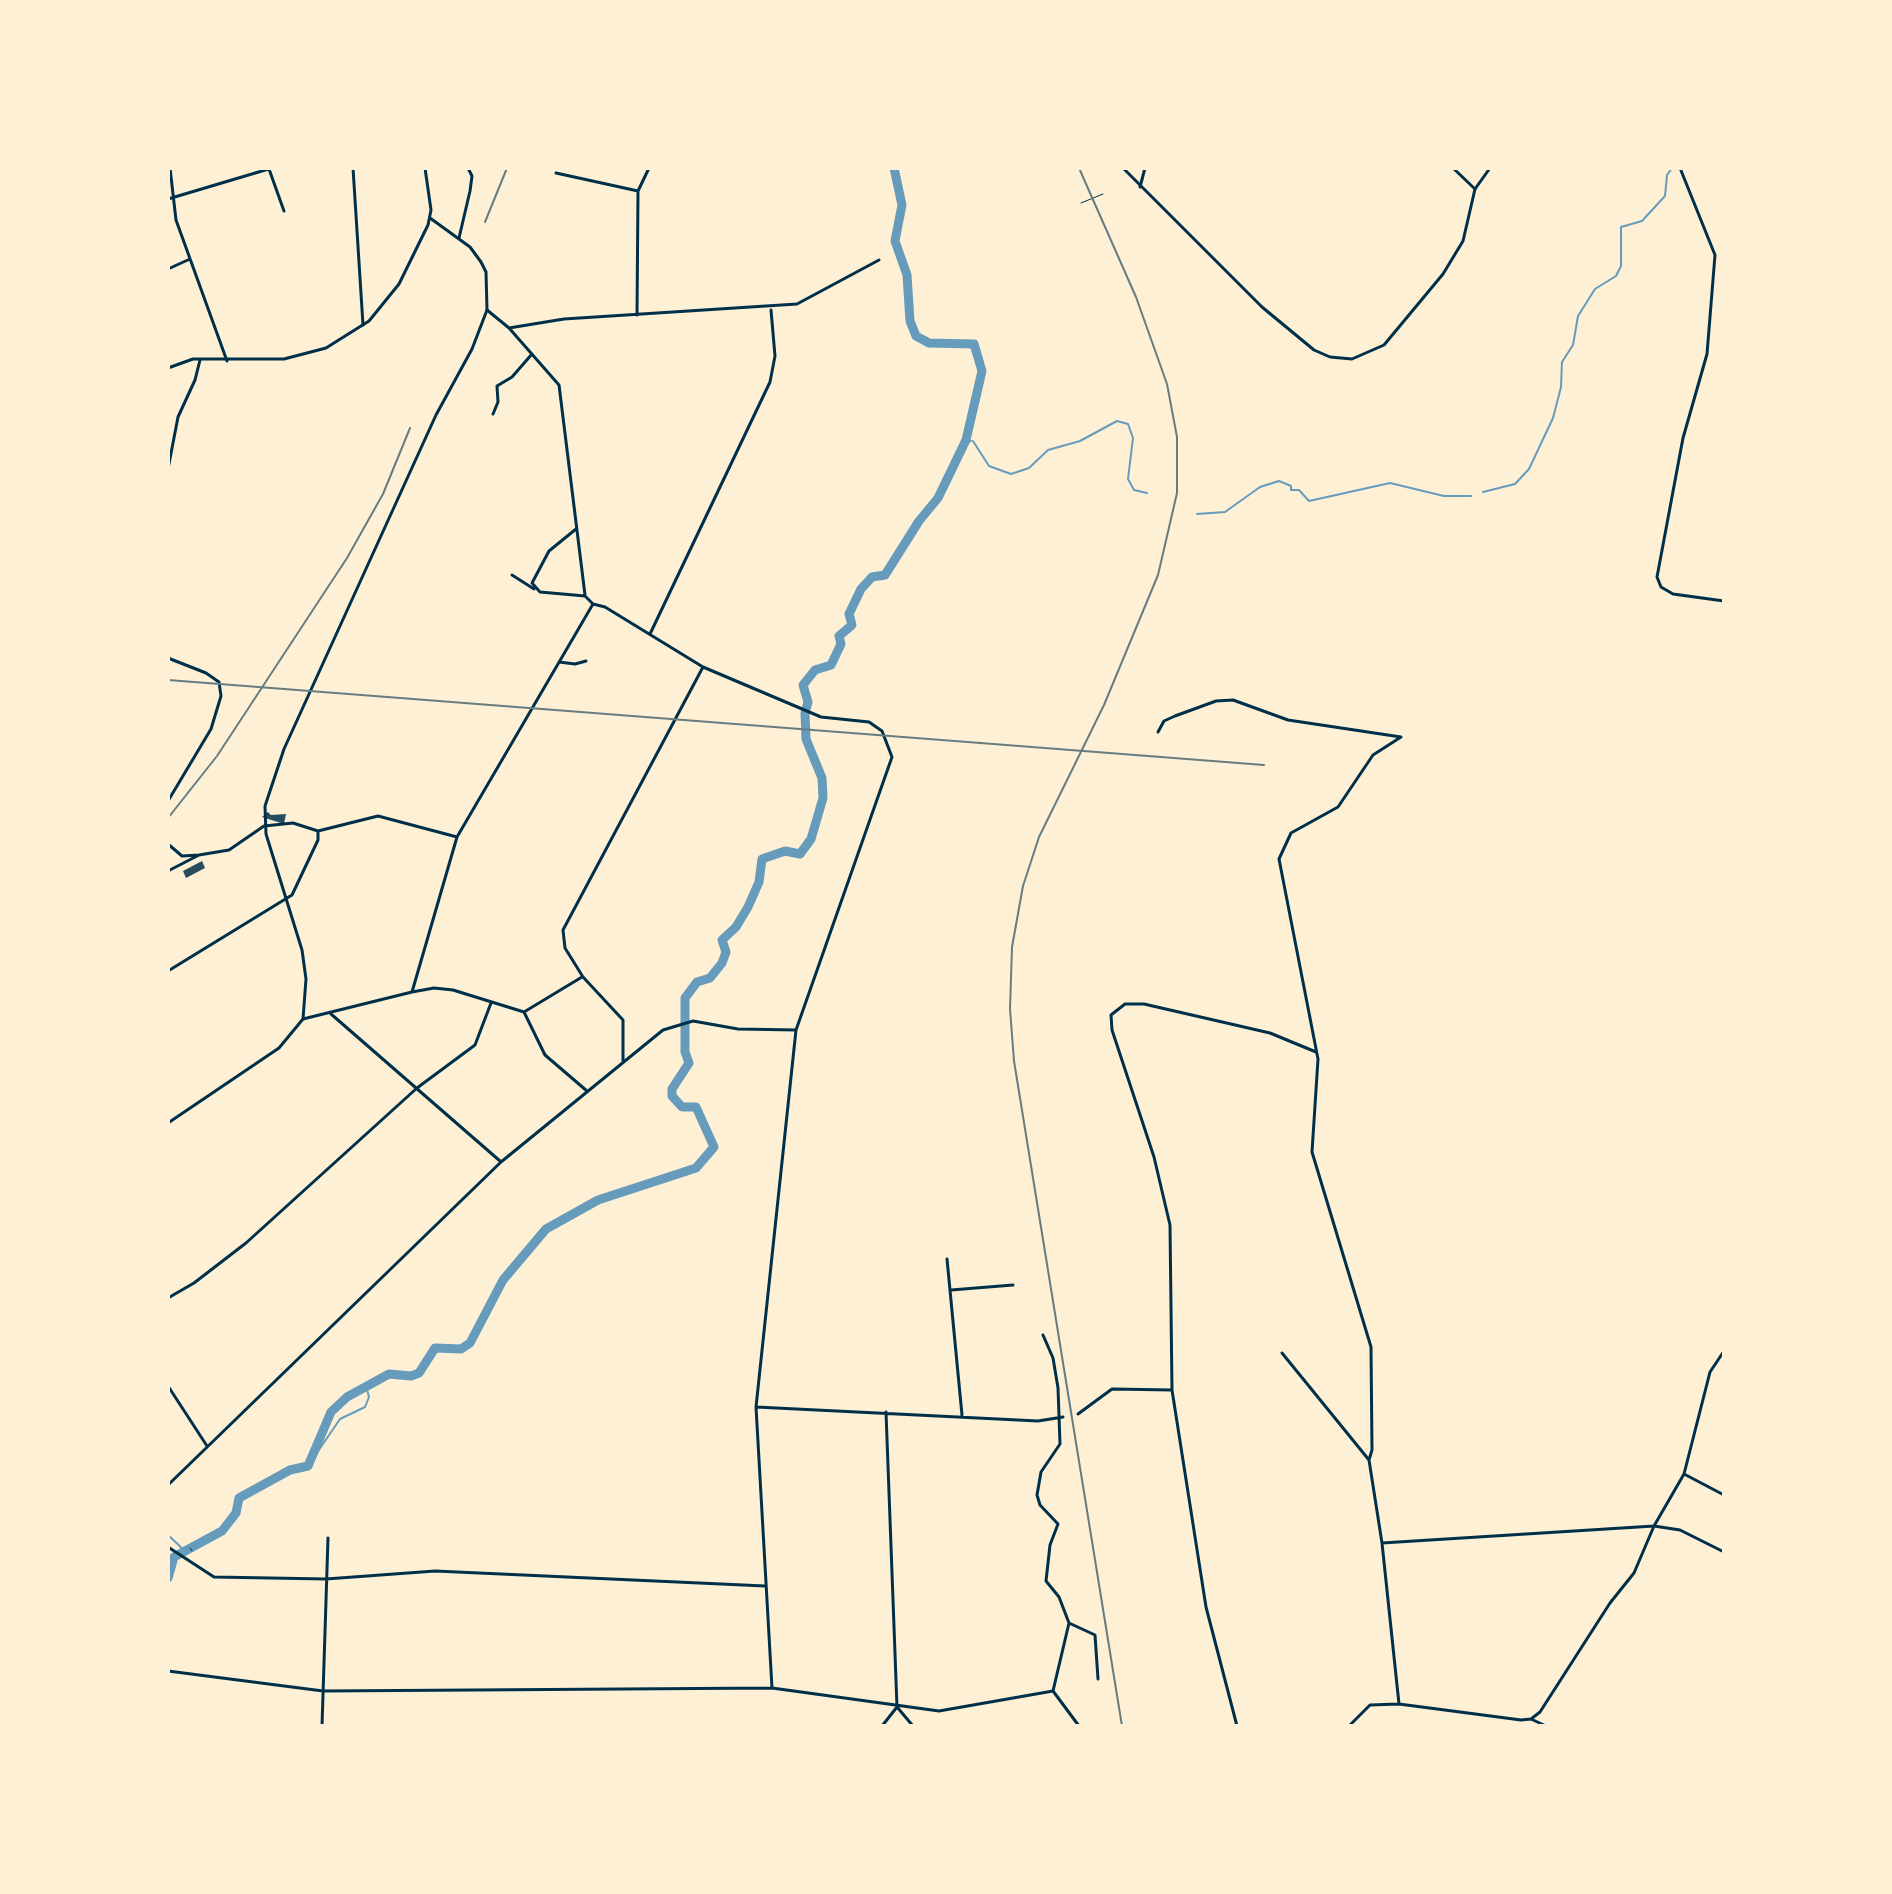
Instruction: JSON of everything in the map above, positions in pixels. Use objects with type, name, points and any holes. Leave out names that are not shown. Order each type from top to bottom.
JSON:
[{"type":"street","points":[[170,168],[170,198],[227,361]]},
{"type":"street","points":[[170,198],[271,168],[284,211]]},
{"type":"street","points":[[353,168],[363,325]]},
{"type":"street","points":[[168,368],[182,361],[268,362],[332,345],[363,325],[379,311],[405,273],[430,218],[425,168]]},
{"type":"street","points":[[459,238],[472,176],[468,168]]},
{"type":"street","points":[[637,315],[638,191],[649,168]]},
{"type":"street","points":[[1123,168],[1262,307],[1314,350],[1330,357],[1352,359],[1384,345],[1443,274],[1463,241],[1475,189],[1490,168]]},
{"type":"street","points":[[1140,187],[1145,168]]},
{"type":"street","points":[[1453,168],[1475,189]]},
{"type":"street","points":[[1680,168],[1715,255],[1707,354],[1683,438],[1657,577],[1661,587],[1673,594],[1724,601]]},
{"type":"street","points":[[556,173],[638,191]]},
{"type":"street","points":[[168,1123],[279,1048],[303,1019],[306,979],[264,826],[265,806],[284,749],[436,415],[472,349],[487,310],[486,272],[470,247],[430,218]]},
{"type":"street","points":[[168,269],[190,259]]},
{"type":"street","points":[[509,328],[534,321],[797,304],[879,260]]},
{"type":"street","points":[[650,634],[770,382],[775,356],[770,308]]},
{"type":"street","points":[[487,310],[509,328],[553,375],[562,393],[585,596]]},
{"type":"street","points":[[493,414],[498,402],[497,386],[512,377],[532,354]]},
{"type":"street","points":[[168,469],[178,417],[200,360]]},
{"type":"street","points":[[534,589],[539,564],[549,551],[576,529]]},
{"type":"street","points":[[512,575],[534,589],[585,596],[593,604],[703,667],[821,717],[869,722],[882,731],[892,757],[796,1030],[756,1407],[772,1688]]},
{"type":"street","points":[[412,992],[417,984],[457,837],[593,604]]},
{"type":"street","points":[[168,658],[206,673],[219,682],[221,696],[211,729],[168,801]]},
{"type":"street","points":[[559,662],[586,661]]},
{"type":"street","points":[[623,1061],[623,1020],[583,977],[565,948],[563,930],[703,667]]},
{"type":"street","points":[[1158,732],[1164,721],[1175,716],[1216,701],[1233,700],[1288,720],[1401,737],[1373,755],[1338,807],[1296,828],[1280,851],[1281,880],[1319,1068],[1312,1152],[1368,1334],[1373,1373],[1372,1450],[1369,1460],[1382,1543],[1399,1704]]},
{"type":"street","points":[[168,844],[182,856],[199,855],[229,850],[264,826],[293,823],[318,831],[378,816],[457,837]]},
{"type":"street","points":[[168,971],[297,890],[318,840],[318,831]]},
{"type":"street","points":[[168,871],[199,855]]},
{"type":"street","points":[[303,1019],[412,992],[453,990],[524,1012],[583,977]]},
{"type":"street","points":[[168,1298],[194,1283],[246,1243],[417,1088],[475,1045],[491,1003]]},
{"type":"street","points":[[1237,1726],[1206,1607],[1172,1390],[1170,1225],[1154,1157],[1112,1030],[1111,1015],[1125,1004],[1144,1004],[1270,1033],[1316,1052]]},
{"type":"street","points":[[524,1012],[545,1055],[587,1091]]},
{"type":"street","points":[[331,1014],[501,1162]]},
{"type":"street","points":[[168,1485],[501,1162],[623,1061],[670,1027],[688,1021],[738,1029],[796,1030]]},
{"type":"street","points":[[947,1259],[962,1415]]},
{"type":"street","points":[[951,1290],[1013,1285]]},
{"type":"street","points":[[1043,1335],[1053,1358],[1061,1417],[1060,1444],[1036,1484],[1040,1505],[1058,1524],[1050,1545],[1046,1581],[1059,1597],[1069,1623],[1053,1691],[1079,1726]]},
{"type":"street","points":[[1531,1719],[1634,1573],[1654,1526],[1684,1474],[1710,1372],[1724,1351]]},
{"type":"street","points":[[1282,1353],[1369,1460]]},
{"type":"street","points":[[168,1386],[207,1446]]},
{"type":"street","points":[[1078,1414],[1112,1389],[1172,1390]]},
{"type":"street","points":[[756,1407],[1038,1421],[1061,1417]]},
{"type":"street","points":[[886,1412],[897,1707],[913,1726]]},
{"type":"street","points":[[1684,1474],[1724,1495]]},
{"type":"street","points":[[1382,1543],[1654,1526],[1680,1530],[1724,1552]]},
{"type":"street","points":[[322,1726],[328,1538]]},
{"type":"street","points":[[168,1547],[183,1560],[214,1577],[326,1579],[435,1571],[765,1586]]},
{"type":"street","points":[[1069,1623],[1095,1635],[1098,1679]]},
{"type":"street","points":[[168,1671],[323,1691],[772,1688],[939,1711],[1053,1691]]},
{"type":"street","points":[[1349,1726],[1370,1705],[1399,1704],[1531,1719],[1546,1726]]},
{"type":"street","points":[[882,1726],[897,1707]]},
{"type":"street","points":[[1519,1726],[1521,1720]]},
{"type":"path","points":[[1081,203],[1103,194]]},
{"type":"building","points":[[268,812],[271,815],[286,814],[284,824],[262,817]]},
{"type":"building","points":[[202,861],[205,868],[186,878],[183,871]]},
{"type":"waterway","points":[[168,1578],[174,1557],[222,1531],[236,1513],[239,1498],[290,1470],[308,1466],[331,1412],[347,1397],[389,1374],[411,1376],[419,1373],[435,1348],[461,1349],[470,1343],[503,1280],[546,1229],[598,1200],[696,1168],[714,1147],[696,1107],[682,1107],[672,1096],[672,1089],[689,1063],[685,1052],[685,998],[697,982],[710,978],[722,963],[726,952],[722,940],[736,927],[748,907],[759,882],[762,859],[785,851],[800,854],[811,839],[823,798],[822,778],[806,739],[805,713],[808,702],[803,685],[815,670],[831,665],[841,644],[839,636],[852,625],[849,614],[861,589],[872,577],[885,575],[919,521],[938,498],[966,440],[982,371],[974,344],[929,343],[916,336],[910,321],[907,275],[895,241],[902,205],[894,168]]},
{"type":"waterway","points":[[1483,492],[1515,484],[1529,469],[1553,418],[1561,387],[1562,362],[1573,345],[1578,316],[1595,289],[1616,276],[1621,266],[1621,227],[1642,221],[1665,196],[1667,175],[1672,168]]},
{"type":"waterway","points":[[973,441],[989,466],[1011,474],[1029,468],[1048,450],[1080,441],[1117,421],[1128,424],[1133,438],[1128,479],[1134,490],[1147,493]]},
{"type":"waterway","points":[[966,440],[971,441]]},
{"type":"waterway","points":[[1197,514],[1225,512],[1260,487],[1279,481],[1291,486],[1291,490],[1299,490],[1309,501],[1390,483],[1444,496],[1471,496]]},
{"type":"waterway","points":[[308,1466],[340,1419],[365,1407],[369,1397],[366,1386]]},
{"type":"waterway","points":[[168,1535],[186,1552]]},
{"type":"railway","points":[[485,222],[507,168]]},
{"type":"railway","points":[[1079,168],[1136,297],[1167,384],[1177,437],[1177,493],[1158,575],[1104,705],[1039,837],[1023,886],[1012,947],[1010,1009],[1014,1061],[1122,1726]]},
{"type":"railway","points":[[168,818],[217,756],[347,558],[383,494],[410,428]]},
{"type":"railway","points":[[168,680],[1264,765]]}]
